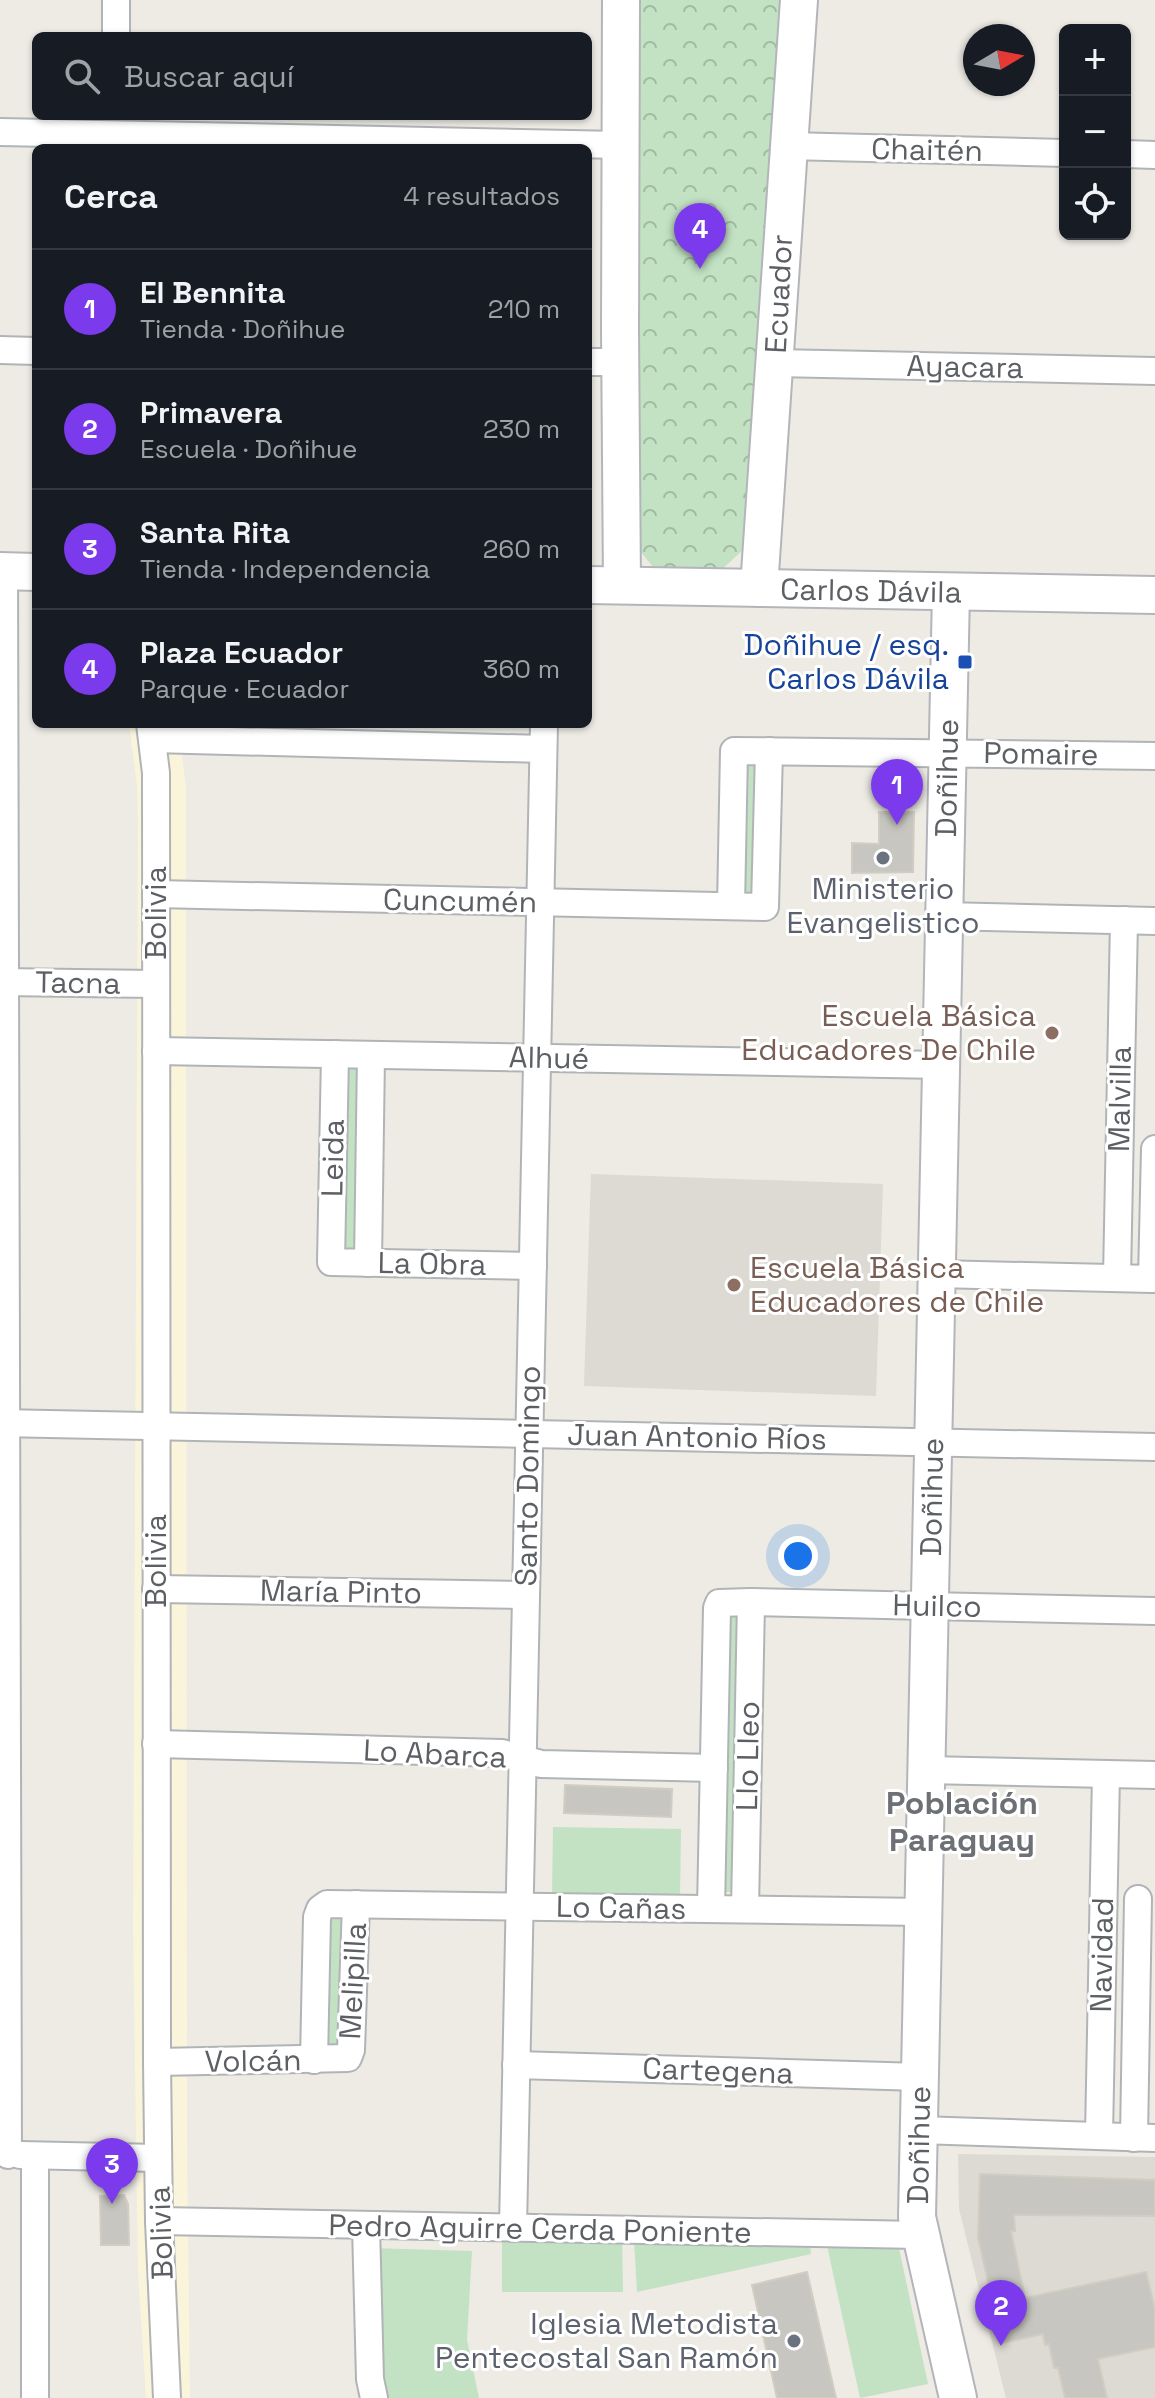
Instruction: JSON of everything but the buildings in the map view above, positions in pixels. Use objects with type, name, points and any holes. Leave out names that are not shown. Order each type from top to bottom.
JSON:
[{"type":"street","points":[[116,0],[116,32]]},
{"type":"street","points":[[605,585],[604,362],[620,145],[621,0]]},
{"type":"street","name":"Ecuador","points":[[759,588],[799,0]]},
{"type":"street","points":[[0,132],[578,144]]},
{"type":"street","points":[[592,144],[620,145]]},
{"type":"street","name":"Chaitén","points":[[788,146],[1059,153]]},
{"type":"street","points":[[1131,154],[1155,155]]},
{"type":"street","points":[[0,350],[32,351]]},
{"type":"street","name":"Ayacara","points":[[775,363],[1155,371]]},
{"type":"street","points":[[13,572],[3,982],[4,2155],[158,2158]]},
{"type":"street","name":"Carlos Dávila","points":[[605,585],[1155,595]]},
{"type":"street","name":"Doñihue","points":[[951,592],[917,2217],[958,2398]]},
{"type":"street","points":[[151,732],[544,736]]},
{"type":"street","name":"Bolivia","points":[[151,732],[156,773],[157,2062],[159,2221],[167,2398]]},
{"type":"street","name":"Santo Domingo","points":[[513,2228],[544,736]]},
{"type":"street","name":"Pomaire","points":[[731,906],[734,751],[1155,756]]},
{"type":"street","name":"Cuncumén","points":[[156,894],[765,907],[769,751]]},
{"type":"street","points":[[944,916],[1155,921]]},
{"type":"street","name":"Malvilla","points":[[1124,920],[1117,1278],[1152,1279],[1155,1149]]},
{"type":"street","name":"Tacna","points":[[3,982],[156,984]]},
{"type":"street","name":"Alhué","points":[[156,1051],[941,1065]]},
{"type":"street","name":"Leida","points":[[331,1262],[335,1054]]},
{"type":"street","name":"Leida","points":[[368,1263],[371,1055]]},
{"type":"street","name":"La Obra","points":[[331,1262],[533,1266]]},
{"type":"street","points":[[937,1274],[1117,1278]]},
{"type":"street","name":"Juan Antonio Ríos","points":[[3,1423],[1155,1447]]},
{"type":"street","name":"María Pinto","points":[[156,1589],[526,1595]]},
{"type":"street","name":"Llo Lleo","points":[[745,1909],[751,1602]]},
{"type":"street","name":"Huilco","points":[[719,1603],[1155,1611]]},
{"type":"street","name":"Llo Lleo","points":[[711,1909],[719,1603]]},
{"type":"street","name":"Lo Abarca","points":[[156,1744],[502,1753],[541,1764],[714,1768]]},
{"type":"street","points":[[926,1770],[1155,1775]]},
{"type":"street","name":"Navidad","points":[[1099,2136],[1106,1774]]},
{"type":"street","points":[[1103,1898],[1147,1899]]},
{"type":"street","name":"Navidad","points":[[1144,2138],[1147,1899]]},
{"type":"street","name":"Lo Cañas","points":[[320,1909],[327,1904],[356,1904],[924,1912]]},
{"type":"street","name":"Melipilla","points":[[348,2058],[351,2050],[356,1904]]},
{"type":"street","name":"Melipilla","points":[[314,2060],[317,1917],[320,1909]]},
{"type":"street","name":"Volcán","points":[[157,2062],[348,2058]]},
{"type":"street","name":"Cartegena","points":[[516,2065],[920,2077]]},
{"type":"street","points":[[919,2130],[1144,2138]]},
{"type":"street","points":[[35,2156],[35,2398]]},
{"type":"street","name":"Pedro Aguirre Cerda Poniente","points":[[159,2221],[920,2235]]},
{"type":"street","points":[[366,2226],[370,2379],[374,2398]]},
{"type":"shaded area","points":[[130,728],[179,728],[186,787],[190,2398],[146,2398],[138,2272],[133,1928],[137,785]]},
{"type":"shaded area","name":"Escuela Básica Educadores de Chile","points":[[591,1174],[883,1184],[876,1396],[584,1386]]},
{"type":"shaded area","points":[[958,2154],[1155,2157],[1155,2398],[1006,2398],[959,2209]]},
{"type":"green space","points":[[635,0],[787,0],[746,547],[716,575],[659,575],[631,539]]},
{"type":"green space","points":[[739,757],[762,758],[760,900],[736,899]]},
{"type":"green space","points":[[339,1068],[364,1068],[362,1250],[340,1251]]},
{"type":"green space","points":[[724,1608],[746,1608],[741,1892],[717,1892]]},
{"type":"green space","points":[[553,1827],[681,1829],[680,1898],[552,1895]]},
{"type":"green space","points":[[343,1911],[346,2048],[323,2049],[326,1917]]},
{"type":"green space","points":[[502,2236],[622,2236],[623,2292],[502,2292]]},
{"type":"green space","points":[[897,2239],[928,2384],[860,2398],[826,2241]]},
{"type":"green space","points":[[634,2240],[810,2240],[811,2254],[637,2292]]},
{"type":"green space","points":[[370,2248],[472,2251],[467,2340],[479,2398],[372,2398]]},
{"type":"place","name":"Plaza Ecuador","points":[[700,269]]},
{"type":"place","name":"Doñihue / esq. Carlos Dávila","points":[[965,662]]},
{"type":"place","name":"El Bennita","points":[[897,825]]},
{"type":"place","name":"Ministerio Evangelistico","points":[[883,858]]},
{"type":"place","name":"Escuela Básica Educadores De Chile","points":[[1052,1033]]},
{"type":"place","name":"Escuela Básica Educadores de Chile","points":[[734,1285]]},
{"type":"place","name":"Santa Rita","points":[[112,2204]]},
{"type":"place","name":"Iglesia Metodista Pentecostal San Ramón","points":[[794,2341]]},
{"type":"place","name":"Primavera","points":[[1001,2346]]},
{"type":"district","name":"Población Paraguay","points":[[962,1822]]}]
